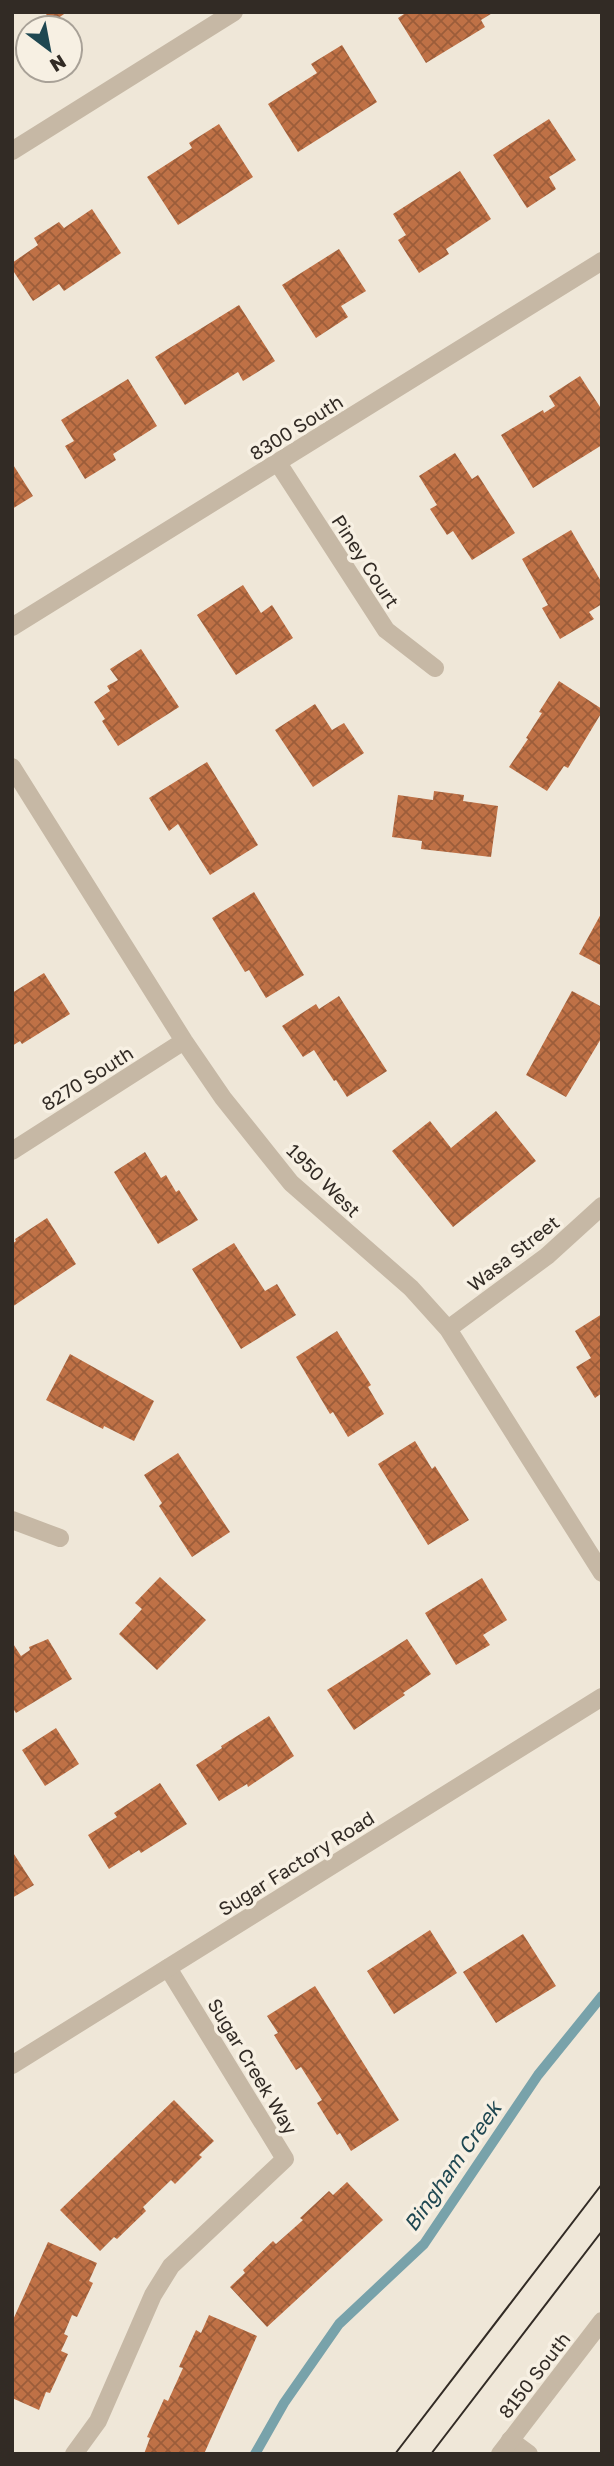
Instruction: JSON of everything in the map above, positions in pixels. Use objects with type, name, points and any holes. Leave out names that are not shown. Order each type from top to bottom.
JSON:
[{"type":"street","points":[[12,151],[234,12]]},
{"type":"street","name":"8300 South","points":[[12,627],[602,261]]},
{"type":"street","name":"Piney Court","points":[[278,463],[386,630],[435,668]]},
{"type":"street","name":"1950 West","points":[[12,767],[184,1041],[223,1098],[291,1183],[411,1289],[447,1329],[602,1573]]},
{"type":"street","name":"8270 South","points":[[12,1151],[184,1041]]},
{"type":"street","name":"Wasa Street","points":[[447,1329],[547,1255],[602,1206]]},
{"type":"street","points":[[12,1520],[60,1538]]},
{"type":"street","name":"Sugar Factory Road","points":[[12,2065],[602,1697]]},
{"type":"street","name":"Sugar Creek Way","points":[[74,2454],[98,2421],[153,2295],[171,2266],[285,2159],[168,1968]]},
{"type":"street","name":"8150 South","points":[[505,2447],[602,2321]]},
{"type":"street","points":[[505,2447],[528,2454]]},
{"type":"building","points":[[45,12],[67,12],[64,14]]},
{"type":"building","points":[[407,12],[494,12],[481,20],[485,27],[426,63],[398,18]]},
{"type":"building","points":[[342,45],[377,102],[298,152],[268,104],[317,73],[311,64]]},
{"type":"building","points":[[549,119],[576,160],[549,177],[556,189],[527,208],[493,155]]},
{"type":"building","points":[[219,124],[253,177],[178,225],[147,177],[192,148],[189,143]]},
{"type":"building","points":[[460,171],[491,219],[446,249],[449,254],[419,273],[398,240],[406,235],[393,214]]},
{"type":"building","points":[[92,209],[121,253],[64,291],[59,284],[33,301],[12,269],[12,263],[38,245],[34,238],[59,222],[64,228]]},
{"type":"building","points":[[339,249],[366,291],[341,306],[348,317],[316,338],[282,285]]},
{"type":"building","points":[[239,305],[275,361],[243,381],[238,372],[185,405],[155,357]]},
{"type":"building","points":[[580,376],[602,410],[602,445],[533,488],[501,435],[543,410],[544,413],[555,406],[549,396]]},
{"type":"building","points":[[128,379],[157,426],[113,454],[116,460],[85,479],[65,446],[74,441],[61,420]]},
{"type":"building","points":[[455,453],[472,479],[478,475],[515,533],[472,560],[453,531],[447,535],[430,509],[437,505],[419,476]]},
{"type":"building","points":[[12,463],[33,496],[12,509]]},
{"type":"building","points":[[571,530],[602,583],[602,604],[589,612],[594,619],[560,639],[542,608],[548,605],[522,559]]},
{"type":"building","points":[[243,585],[261,613],[272,605],[293,638],[236,675],[197,615]]},
{"type":"building","points":[[141,649],[179,707],[118,746],[94,702],[110,691],[107,686],[118,680],[110,669]]},
{"type":"building","points":[[559,681],[602,709],[602,712],[568,768],[564,766],[547,791],[509,767],[528,739],[526,738],[542,713],[539,712]]},
{"type":"building","points":[[315,704],[332,730],[344,723],[364,753],[313,787],[275,730]]},
{"type":"building","points":[[207,762],[258,845],[210,875],[178,824],[169,831],[149,798]]},
{"type":"building","points":[[434,791],[464,795],[463,801],[498,806],[491,857],[421,849],[422,841],[392,837],[398,795],[433,800]]},
{"type":"building","points":[[254,892],[304,975],[266,998],[249,970],[245,972],[212,918]]},
{"type":"building","points":[[602,912],[602,966],[579,954]]},
{"type":"building","points":[[44,973],[70,1014],[22,1044],[20,1041],[12,1046],[12,993]]},
{"type":"building","points":[[572,991],[602,1007],[602,1037],[566,1097],[526,1075]]},
{"type":"building","points":[[339,996],[387,1071],[347,1097],[314,1050],[303,1057],[282,1026],[316,1004],[319,1009]]},
{"type":"building","points":[[496,1111],[536,1161],[453,1227],[392,1151],[430,1121],[451,1148]]},
{"type":"building","points":[[145,1152],[161,1178],[166,1175],[176,1192],[179,1190],[198,1220],[158,1244],[114,1172]]},
{"type":"building","points":[[47,1218],[76,1264],[12,1307],[12,1244],[15,1239]]},
{"type":"building","points":[[234,1243],[265,1291],[277,1284],[296,1315],[241,1349],[192,1269]]},
{"type":"building","points":[[602,1314],[602,1393],[595,1398],[576,1367],[591,1358],[575,1331]]},
{"type":"building","points":[[337,1331],[371,1385],[368,1387],[384,1414],[348,1437],[333,1412],[330,1414],[296,1357]]},
{"type":"building","points":[[70,1354],[154,1401],[134,1441],[104,1426],[103,1429],[46,1400]]},
{"type":"building","points":[[415,1441],[432,1469],[435,1466],[469,1520],[428,1545],[378,1464]]},
{"type":"building","points":[[178,1453],[230,1532],[192,1557],[159,1506],[162,1503],[144,1475]]},
{"type":"building","points":[[160,1577],[206,1620],[157,1670],[119,1634],[142,1609],[135,1603]]},
{"type":"building","points":[[482,1578],[507,1620],[483,1635],[490,1645],[456,1665],[425,1613]]},
{"type":"building","points":[[48,1639],[72,1679],[16,1713],[12,1707],[12,1642],[21,1656],[30,1650],[29,1647]]},
{"type":"building","points":[[407,1639],[431,1674],[354,1730],[327,1690]]},
{"type":"building","points":[[269,1716],[294,1756],[248,1787],[247,1784],[219,1801],[196,1765]]},
{"type":"building","points":[[56,1728],[79,1764],[45,1786],[22,1750]]},
{"type":"building","points":[[160,1783],[187,1824],[141,1853],[139,1850],[109,1869],[88,1835],[117,1817],[114,1813]]},
{"type":"building","points":[[12,1851],[34,1885],[12,1898]]},
{"type":"building","points":[[430,1930],[457,1973],[394,2014],[367,1971]]},
{"type":"building","points":[[523,1934],[556,1986],[496,2023],[463,1972]]},
{"type":"building","points":[[315,1986],[399,2120],[351,2151],[340,2133],[337,2135],[317,2103],[322,2100],[301,2067],[296,2070],[274,2035],[278,2033],[267,2016]]},
{"type":"building","points":[[174,2100],[214,2141],[175,2184],[171,2180],[143,2207],[146,2211],[100,2251],[60,2210]]},
{"type":"building","points":[[347,2182],[383,2220],[267,2327],[230,2287],[245,2273],[243,2270],[273,2241],[276,2244],[303,2220],[300,2218],[329,2191],[333,2195]]},
{"type":"building","points":[[48,2242],[97,2263],[89,2281],[93,2283],[77,2317],[72,2315],[64,2334],[68,2336],[61,2351],[68,2354],[39,2410],[12,2398],[12,2322]]},
{"type":"building","points":[[209,2315],[257,2336],[204,2454],[144,2454],[150,2438],[147,2437],[164,2399],[168,2401],[183,2368],[179,2367],[196,2330],[201,2333]]},
{"type":"waterway","name":"Bingham Creek","points":[[255,2454],[284,2403],[339,2324],[424,2244],[538,2075],[602,1996]]},
{"type":"tram line","points":[[395,2454],[602,2184]]},
{"type":"tram line","points":[[431,2454],[602,2231]]}]
